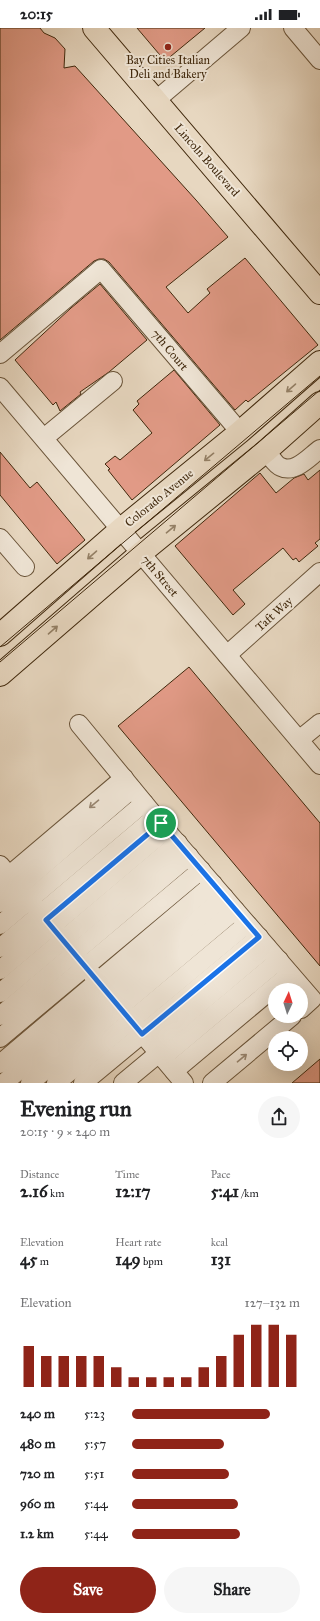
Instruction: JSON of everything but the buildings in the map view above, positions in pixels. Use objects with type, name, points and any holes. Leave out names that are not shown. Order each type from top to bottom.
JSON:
[{"type":"main road","name":"Lincoln Boulevard","points":[[94,28],[320,292]]},
{"type":"main road","name":"Colorado Avenue","points":[[2,630],[121,529],[240,432],[320,362]]},
{"type":"main road","points":[[0,675],[141,553],[266,450],[320,403]]},
{"type":"street","points":[[155,101],[241,28]]},
{"type":"street","points":[[293,28],[320,60]]},
{"type":"street","name":"7th Court","points":[[0,354],[101,269],[240,432]]},
{"type":"street","points":[[44,438],[113,381]]},
{"type":"street","name":"7th Street","points":[[0,387],[320,765]]},
{"type":"street","points":[[266,450],[280,467],[288,469],[295,468],[320,449]]},
{"type":"street","points":[[0,538],[25,567]]},
{"type":"street","name":"Taft Way","points":[[228,655],[320,572]]},
{"type":"street","points":[[299,740],[320,723]]},
{"type":"street","points":[[79,724],[214,886],[298,983]]},
{"type":"street","points":[[0,1074],[18,1058],[95,979],[214,886]]},
{"type":"street","points":[[4,1083],[18,1058],[95,979],[214,886]]},
{"type":"street","points":[[0,1064],[18,1058],[95,979],[214,886]]},
{"type":"street","points":[[0,1016],[95,979],[214,886]]},
{"type":"street","points":[[0,1004],[95,979],[214,886]]},
{"type":"street","points":[[0,992],[95,979],[214,886]]},
{"type":"street","points":[[56,1083],[95,979],[214,886]]},
{"type":"street","points":[[0,983],[95,979],[214,886]]},
{"type":"street","points":[[70,1083],[95,979],[214,886]]},
{"type":"street","points":[[83,1083],[95,979],[214,886]]},
{"type":"street","points":[[0,903],[95,979],[123,1083]]},
{"type":"street","points":[[0,914],[95,979]]},
{"type":"street","points":[[0,925],[95,979]]},
{"type":"street","points":[[0,936],[95,979]]},
{"type":"street","points":[[0,948],[95,979]]},
{"type":"street","points":[[0,959],[95,979]]},
{"type":"street","points":[[0,970],[268,996]]},
{"type":"street","points":[[308,994],[312,999],[308,1003]]},
{"type":"street","points":[[212,1083],[284,1023]]},
{"type":"street","points":[[16,1083],[18,1058]]},
{"type":"tram line","points":[[0,647],[320,376]]},
{"type":"tram line","points":[[0,662],[320,390]]},
{"type":"place","name":"Bay Cities Italian Deli and Bakery","points":[[168,47]]},
{"type":"route","points":[[161,823],[259,937],[142,1034],[46,920],[161,823]]}]
